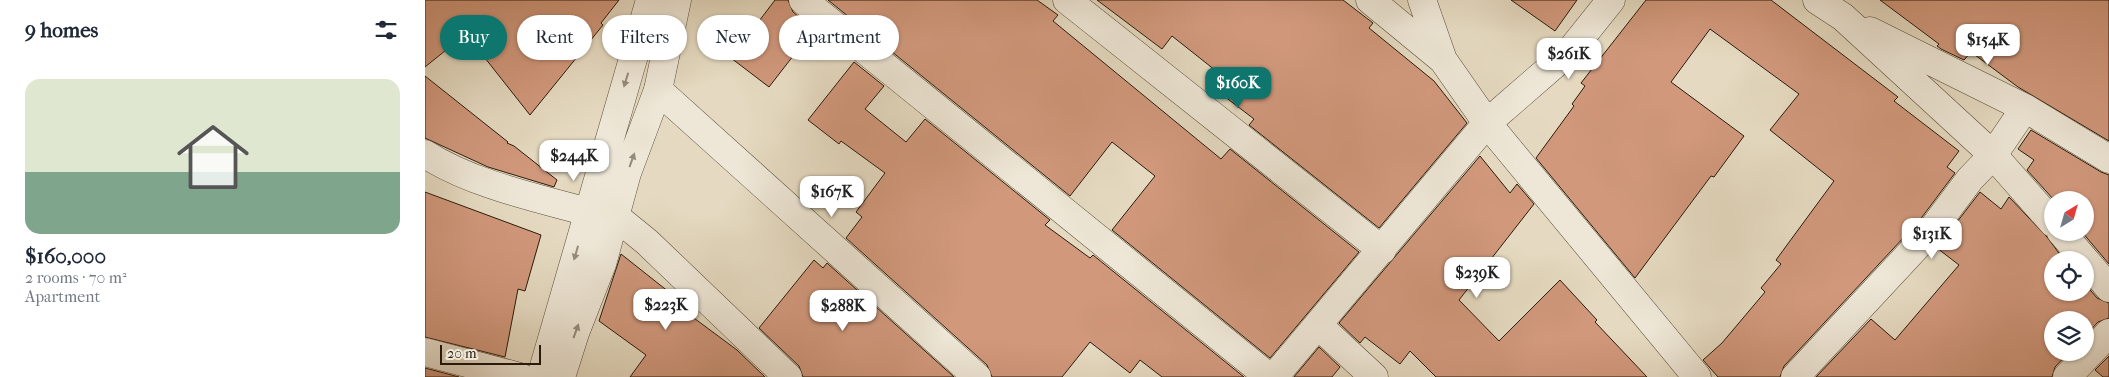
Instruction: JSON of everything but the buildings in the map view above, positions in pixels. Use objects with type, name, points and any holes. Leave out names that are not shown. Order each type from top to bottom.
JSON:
[{"type":"street","points":[[541,377],[650,0]]},
{"type":"street","points":[[561,377],[575,333],[602,264],[627,173],[658,90],[677,0]]},
{"type":"street","points":[[803,0],[1269,377]]},
{"type":"street","points":[[1067,0],[1382,250]]},
{"type":"street","points":[[1370,0],[1443,60]]},
{"type":"street","points":[[1422,0],[1443,60],[1487,123],[1697,377]]},
{"type":"street","points":[[1274,377],[1487,123],[1571,50],[1611,0]]},
{"type":"street","points":[[1817,0],[1843,17],[2025,108],[2109,159]]},
{"type":"street","points":[[1843,17],[1993,156],[2044,213]]},
{"type":"street","points":[[658,90],[977,377]]},
{"type":"street","points":[[1795,377],[1931,231],[1970,179],[1993,156],[2025,108]]},
{"type":"street","points":[[425,154],[442,165],[523,194],[588,212]]},
{"type":"street","points":[[615,216],[647,242],[788,377]]},
{"type":"street","points":[[2069,241],[2077,251]]},
{"type":"street","points":[[2094,270],[2109,288]]},
{"type":"street","points":[[1318,325],[1374,377]]},
{"type":"street","points":[[2067,377],[2109,333]]},
{"type":"street","points":[[425,352],[520,377]]}]
